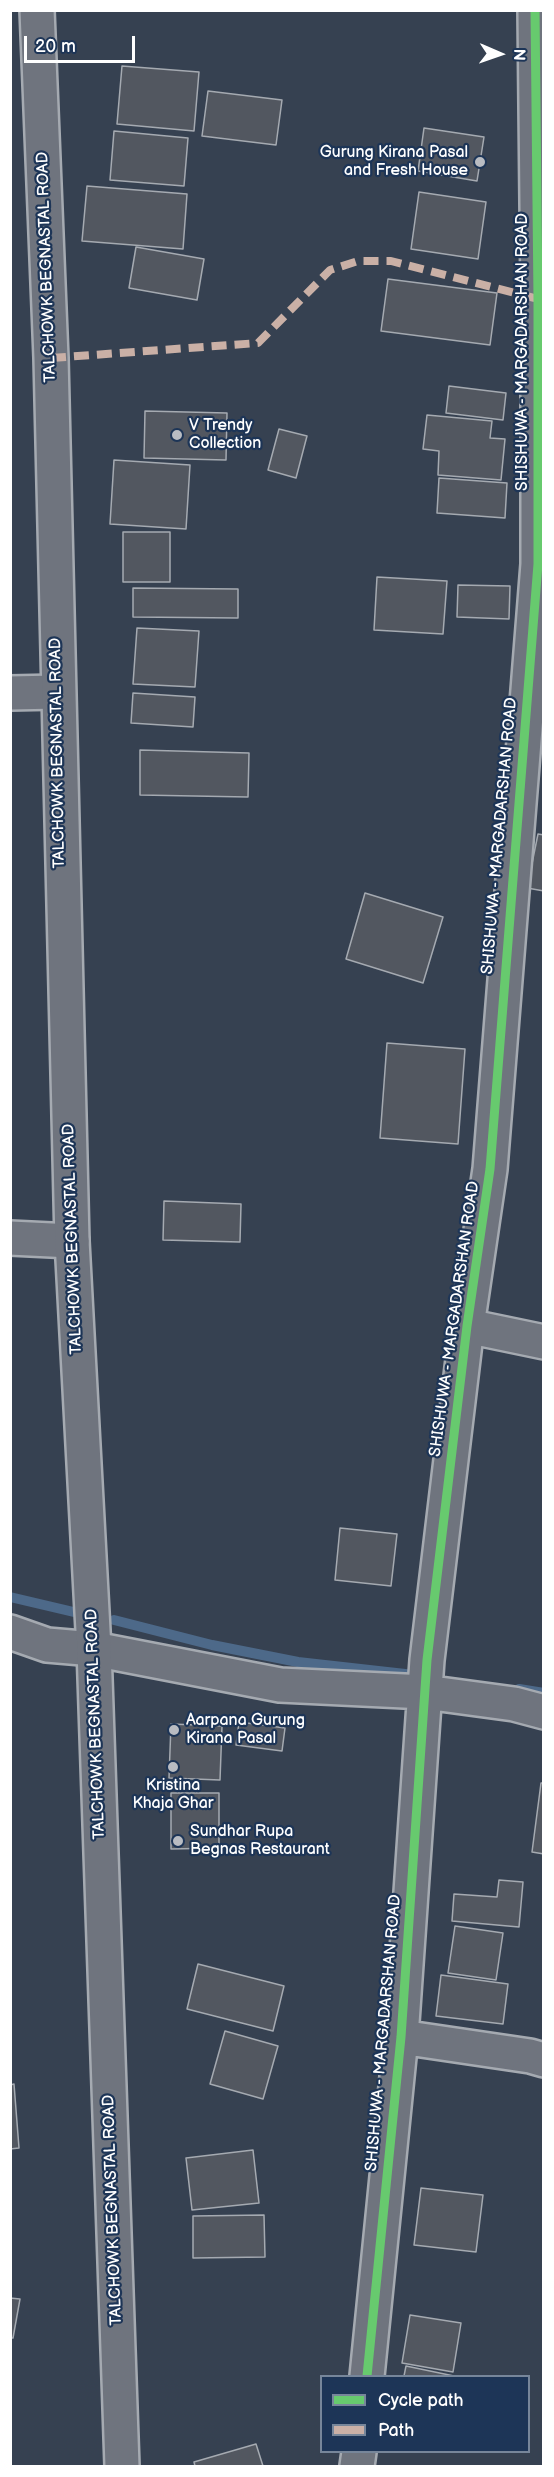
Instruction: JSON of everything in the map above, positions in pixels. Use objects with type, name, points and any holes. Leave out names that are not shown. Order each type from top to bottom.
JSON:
[{"type":"street","name":"TALCHOWK BEGNASTAL ROAD","points":[[37,10],[51,358],[57,692],[72,1241],[94,1649],[122,2466]]},
{"type":"street","name":"SHISHUWA - MARGADARSHAN ROAD","points":[[367,2375],[401,2037],[427,1660],[467,1326],[490,1168],[538,564],[541,299],[535,10]]},
{"type":"street","points":[[10,693],[57,692]]},
{"type":"street","points":[[10,1238],[72,1241]]},
{"type":"street","points":[[467,1326],[543,1342]]},
{"type":"street","points":[[10,1632],[47,1645],[94,1649],[280,1684],[425,1692],[514,1704],[543,1712]]},
{"type":"street","points":[[401,2037],[530,2056],[543,2060]]},
{"type":"building","points":[[122,66],[199,72],[194,131],[117,124]]},
{"type":"building","points":[[208,91],[282,100],[276,145],[202,136]]},
{"type":"building","points":[[424,128],[484,137],[477,181],[418,171]]},
{"type":"building","points":[[114,131],[188,138],[184,186],[110,180]]},
{"type":"building","points":[[87,186],[187,194],[183,249],[82,241]]},
{"type":"building","points":[[419,192],[486,202],[478,259],[411,249]]},
{"type":"building","points":[[136,247],[204,259],[197,300],[129,288]]},
{"type":"building","points":[[388,279],[497,293],[490,345],[381,331]]},
{"type":"building","points":[[449,386],[506,393],[503,420],[446,413]]},
{"type":"building","points":[[145,411],[227,413],[226,460],[144,458]]},
{"type":"building","points":[[427,415],[492,421],[490,438],[505,439],[501,480],[438,475],[439,451],[423,449]]},
{"type":"building","points":[[279,429],[307,436],[296,478],[268,470]]},
{"type":"building","points":[[114,460],[190,465],[186,529],[110,524]]},
{"type":"building","points":[[439,478],[507,483],[505,518],[437,513]]},
{"type":"building","points":[[123,532],[170,532],[170,582],[123,582]]},
{"type":"building","points":[[377,577],[447,581],[443,634],[374,630]]},
{"type":"building","points":[[458,585],[510,586],[509,619],[457,617]]},
{"type":"building","points":[[133,588],[238,589],[238,618],[133,617]]},
{"type":"building","points":[[137,628],[199,631],[195,687],[133,684]]},
{"type":"building","points":[[133,693],[195,697],[193,727],[131,723]]},
{"type":"building","points":[[140,750],[249,753],[248,797],[140,795]]},
{"type":"building","points":[[538,834],[544,835],[544,891],[527,888]]},
{"type":"building","points":[[365,893],[443,917],[423,983],[346,959]]},
{"type":"building","points":[[387,1043],[465,1049],[458,1144],[380,1138]]},
{"type":"building","points":[[164,1201],[241,1204],[240,1242],[163,1240]]},
{"type":"building","points":[[340,1528],[397,1534],[391,1586],[335,1580]]},
{"type":"building","points":[[239,1722],[285,1728],[282,1751],[236,1745]]},
{"type":"building","points":[[171,1724],[222,1726],[220,1780],[169,1778]]},
{"type":"building","points":[[541,1783],[544,1783],[544,1854],[532,1852]]},
{"type":"building","points":[[171,1793],[219,1793],[219,1848],[171,1849]]},
{"type":"building","points":[[499,1880],[523,1882],[519,1927],[452,1921],[454,1894],[497,1897]]},
{"type":"building","points":[[455,1926],[503,1933],[496,1980],[448,1973]]},
{"type":"building","points":[[198,1964],[284,1986],[273,2031],[187,2009]]},
{"type":"building","points":[[441,1975],[508,1984],[503,2024],[436,2016]]},
{"type":"building","points":[[225,2031],[278,2046],[263,2099],[210,2084]]},
{"type":"building","points":[[14,2084],[19,2148],[10,2149],[10,2085]]},
{"type":"building","points":[[253,2150],[259,2203],[192,2210],[186,2158]]},
{"type":"building","points":[[421,2188],[483,2195],[476,2252],[414,2245]]},
{"type":"building","points":[[264,2215],[265,2257],[193,2258],[193,2216]]},
{"type":"building","points":[[10,2298],[20,2299],[13,2338],[10,2338]]},
{"type":"building","points":[[410,2315],[461,2323],[453,2372],[402,2363]]},
{"type":"building","points":[[406,2366],[449,2375],[404,2375]]},
{"type":"building","points":[[256,2444],[263,2466],[195,2466],[194,2462]]},
{"type":"waterway","points":[[10,1597],[78,1613]]},
{"type":"waterway","points":[[114,1620],[212,1645],[298,1662],[423,1676]]},
{"type":"waterway","points":[[519,1689],[544,1693]]},
{"type":"marked path","points":[[51,358],[258,343],[330,270],[358,261],[391,261],[538,299]]},
{"type":"cycle path","points":[[367,2375],[401,2037],[427,1660],[467,1326],[490,1169],[538,564],[535,10]]},
{"type":"place","name":"Gurung Kirana Pasal and Fresh House","points":[[480,162]]},
{"type":"place","name":"V Trendy Collection","points":[[177,435]]},
{"type":"place","name":"Aarpana Gurung Kirana Pasal","points":[[174,1730]]},
{"type":"place","name":"Kristina Khaja Ghar","points":[[173,1767]]},
{"type":"place","name":"Sundhar Rupa Begnas Restaurant","points":[[178,1841]]}]
